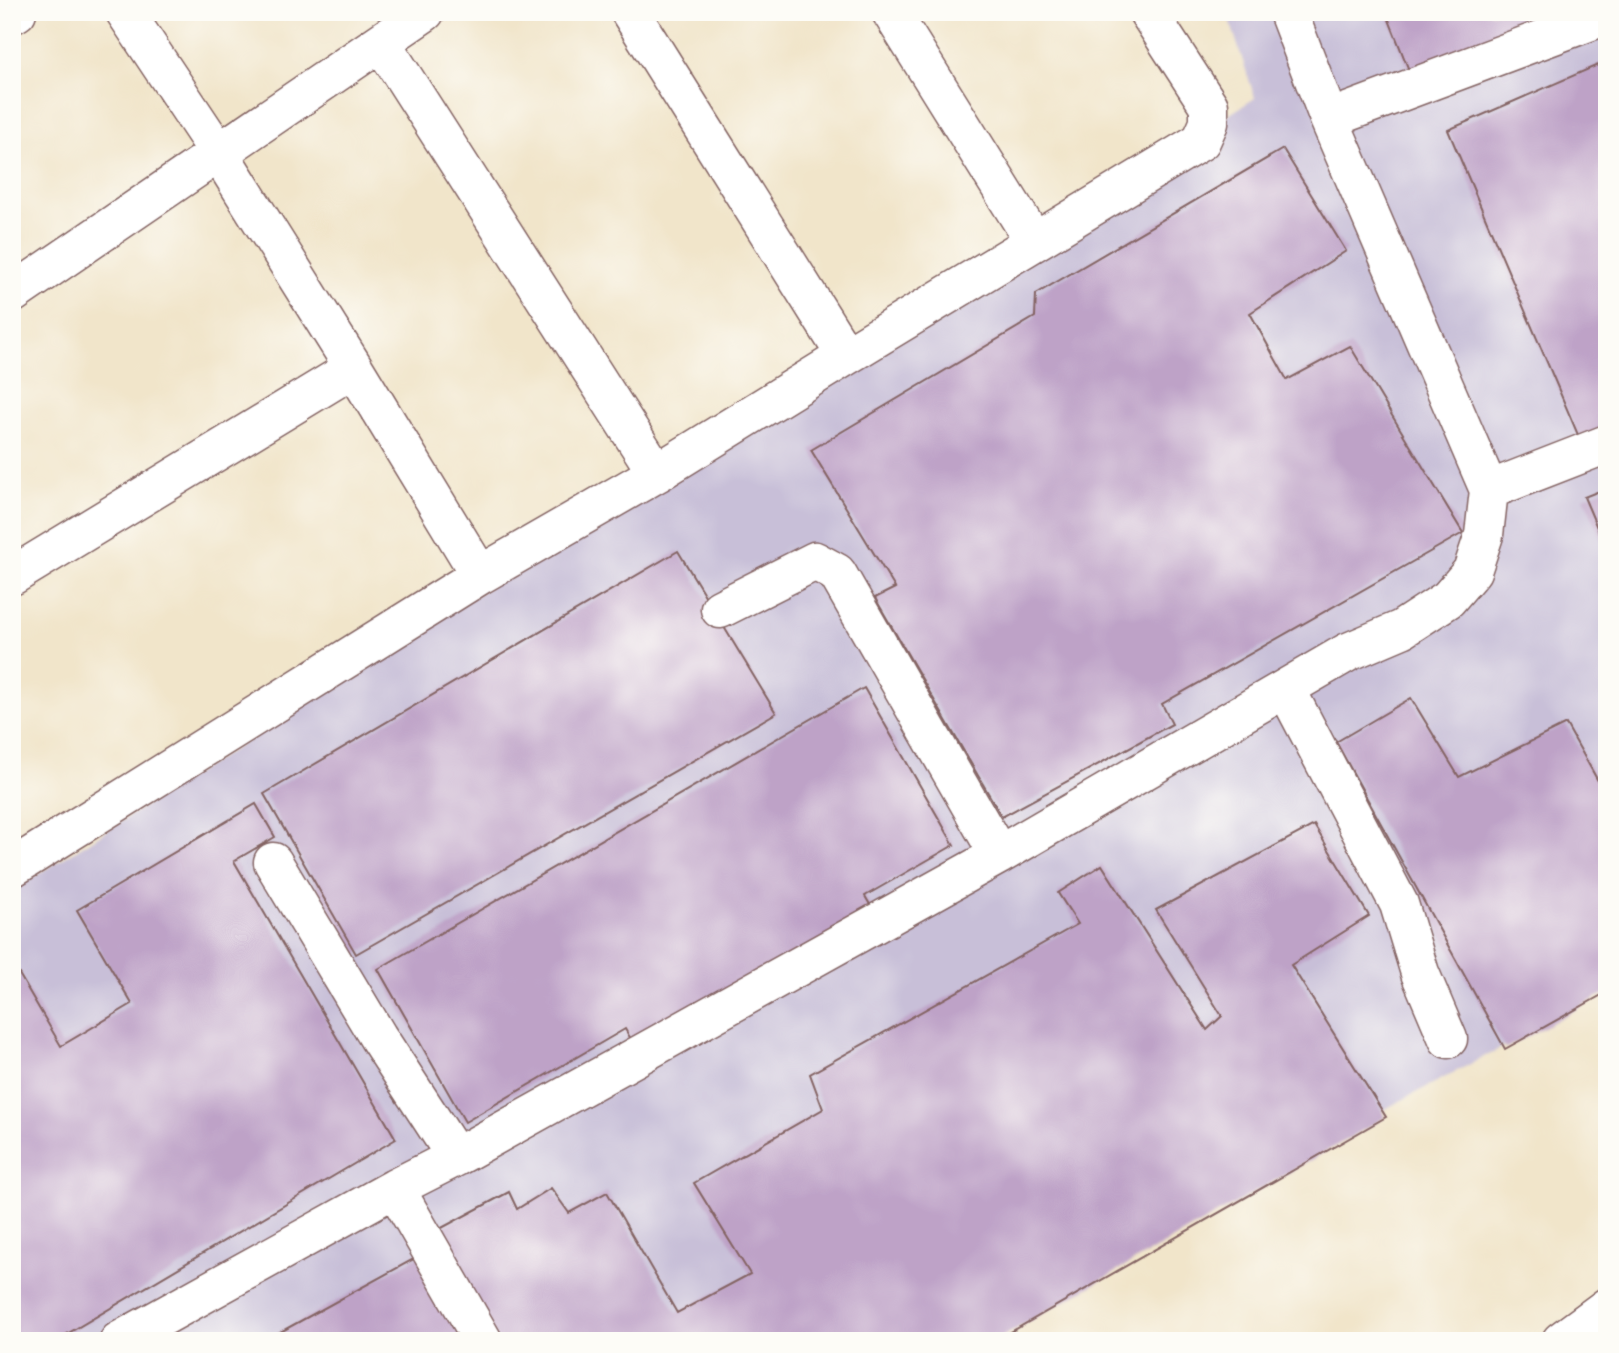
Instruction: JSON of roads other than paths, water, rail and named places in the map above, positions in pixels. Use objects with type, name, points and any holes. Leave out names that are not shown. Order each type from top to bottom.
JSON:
[{"type":"street","points":[[12,15],[17,12]]},
{"type":"street","points":[[125,12],[219,153],[480,575]]},
{"type":"street","points":[[12,294],[425,12]]},
{"type":"street","points":[[630,12],[846,356]]},
{"type":"street","points":[[891,12],[1034,241]]},
{"type":"street","points":[[12,868],[480,575],[657,473],[1201,141],[1209,123],[1209,106],[1148,12]]},
{"type":"street","points":[[119,1341],[999,855],[1348,653],[1402,629],[1448,599],[1472,571],[1484,535],[1489,490],[1329,119],[1289,12]]},
{"type":"street","points":[[1329,119],[1607,15]]},
{"type":"street","points":[[382,42],[657,473]]},
{"type":"street","points":[[12,576],[354,368]]},
{"type":"street","points":[[1489,490],[1607,444]]},
{"type":"street","points":[[720,608],[815,561],[837,573],[999,855]]},
{"type":"street","points":[[1286,689],[1399,904],[1423,981],[1448,1039]]},
{"type":"street","points":[[273,862],[378,1037],[456,1157]]},
{"type":"street","points":[[395,1188],[483,1341]]},
{"type":"street","points":[[1561,1341],[1607,1307]]}]
